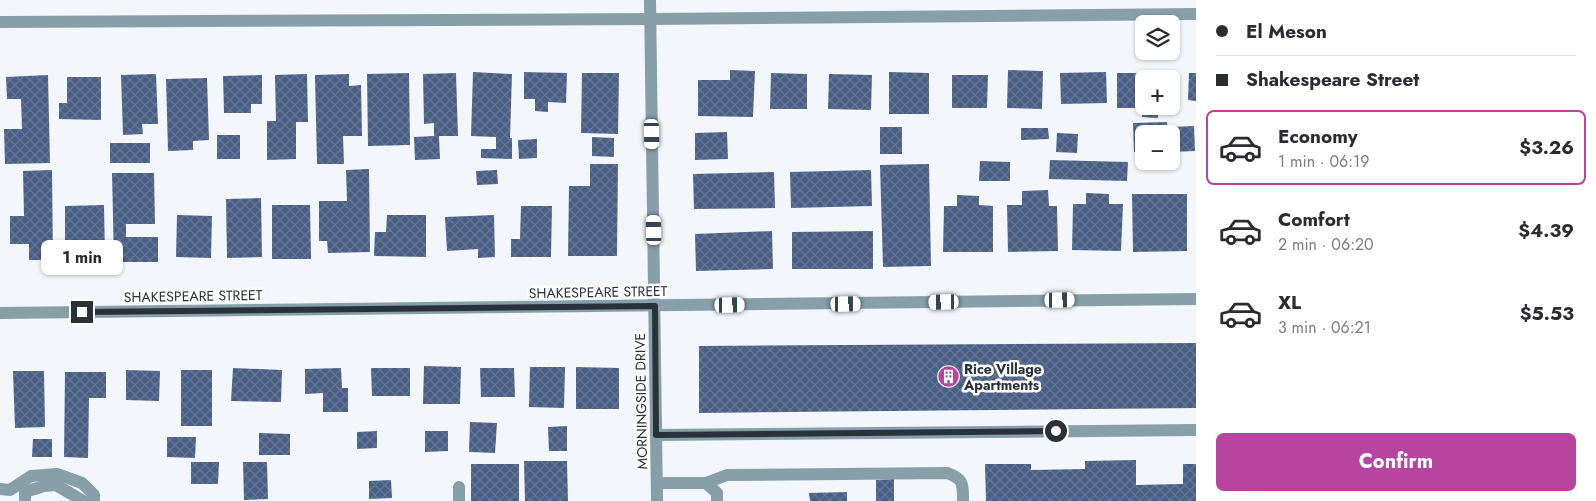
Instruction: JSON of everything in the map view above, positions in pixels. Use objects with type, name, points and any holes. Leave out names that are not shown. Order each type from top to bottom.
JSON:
[{"type":"street","name":"MORNINGSIDE DRIVE","points":[[650,0],[657,501]]},
{"type":"street","points":[[0,22],[651,20],[1196,14]]},
{"type":"street","name":"SHAKESPEARE STREET","points":[[0,313],[1196,299]]},
{"type":"street","points":[[656,435],[1196,430]]},
{"type":"street","points":[[657,483],[706,483],[727,475],[946,473],[957,477],[963,484],[963,501]]},
{"type":"street","points":[[7,493],[31,476],[57,474],[82,483],[94,495],[94,501]]},
{"type":"street","points":[[706,483],[717,493],[717,501]]},
{"type":"street","points":[[25,501],[24,492],[56,485],[83,501]]},
{"type":"street","points":[[459,487],[459,501]]},
{"type":"building","points":[[730,70],[755,71],[753,117],[698,116],[698,80],[730,80]]},
{"type":"building","points":[[1008,70],[1043,71],[1042,109],[1007,108]]},
{"type":"building","points":[[473,72],[512,74],[510,138],[512,138],[512,159],[481,158],[481,149],[496,149],[496,137],[471,136]]},
{"type":"building","points":[[524,72],[567,73],[566,103],[548,102],[548,112],[535,111],[535,99],[524,99]]},
{"type":"building","points":[[889,72],[929,73],[929,114],[889,114]]},
{"type":"building","points":[[1106,72],[1107,103],[1061,104],[1060,73]]},
{"type":"building","points":[[409,73],[410,145],[368,146],[367,74]]},
{"type":"building","points":[[456,73],[458,136],[439,136],[440,159],[415,160],[414,137],[434,136],[434,123],[424,124],[423,74]]},
{"type":"building","points":[[582,73],[619,73],[618,134],[581,133]]},
{"type":"building","points":[[771,73],[807,74],[807,109],[770,109]]},
{"type":"building","points":[[1117,73],[1135,73],[1135,108],[1117,108]]},
{"type":"building","points":[[1189,73],[1196,73],[1196,101],[1188,100]]},
{"type":"building","points":[[156,74],[158,124],[142,124],[143,134],[123,135],[121,75]]},
{"type":"building","points":[[307,74],[308,122],[296,122],[296,159],[267,160],[267,121],[276,121],[275,75]]},
{"type":"building","points":[[349,74],[349,86],[361,85],[362,136],[343,136],[344,164],[317,164],[315,75]]},
{"type":"building","points":[[829,74],[872,75],[871,110],[828,109]]},
{"type":"building","points":[[48,75],[50,163],[5,164],[4,129],[22,129],[21,99],[7,99],[6,77]]},
{"type":"building","points":[[262,75],[262,104],[251,104],[251,113],[224,113],[223,76]]},
{"type":"building","points":[[952,75],[988,75],[987,108],[952,108]]},
{"type":"building","points":[[67,77],[101,77],[101,120],[59,119],[59,103],[67,103]]},
{"type":"building","points":[[207,78],[209,140],[193,141],[193,150],[168,151],[166,79]]},
{"type":"building","points":[[1142,115],[1158,115],[1158,118],[1142,117]]},
{"type":"building","points":[[1167,122],[1167,125],[1135,125],[1134,152],[1133,123]]},
{"type":"building","points":[[1194,126],[1195,151],[1180,152],[1180,127]]},
{"type":"building","points":[[880,127],[902,127],[902,154],[880,154]]},
{"type":"building","points":[[1021,128],[1048,128],[1049,139],[1021,140]]},
{"type":"building","points":[[727,132],[728,159],[695,160],[695,133]]},
{"type":"building","points":[[1057,133],[1078,134],[1077,153],[1056,152]]},
{"type":"building","points":[[217,135],[240,135],[240,159],[217,159]]},
{"type":"building","points":[[592,137],[614,138],[614,157],[592,156]]},
{"type":"building","points":[[537,139],[537,158],[519,159],[518,140]]},
{"type":"building","points":[[110,143],[150,143],[150,163],[110,163]]},
{"type":"building","points":[[1050,160],[1128,162],[1127,181],[1049,179]]},
{"type":"building","points":[[980,161],[1010,162],[1010,181],[979,181]]},
{"type":"building","points":[[590,164],[618,164],[617,256],[568,256],[569,186],[590,186]]},
{"type":"building","points":[[929,164],[931,266],[883,267],[880,165]]},
{"type":"building","points":[[369,169],[370,252],[328,253],[327,241],[319,241],[319,201],[347,201],[346,170]]},
{"type":"building","points":[[52,170],[53,260],[29,260],[29,244],[10,244],[10,216],[24,216],[23,171]]},
{"type":"building","points":[[497,170],[498,184],[477,185],[476,171]]},
{"type":"building","points":[[871,170],[872,206],[791,208],[790,172]]},
{"type":"building","points":[[774,172],[775,208],[694,209],[693,174]]},
{"type":"building","points":[[112,173],[154,173],[155,224],[126,224],[126,237],[158,237],[158,262],[114,262]]},
{"type":"building","points":[[1048,190],[1049,206],[1057,206],[1058,251],[1008,252],[1007,205],[1022,205],[1022,191]]},
{"type":"building","points":[[1086,193],[1109,194],[1109,204],[1123,204],[1121,251],[1072,250],[1073,204],[1086,204]]},
{"type":"building","points":[[1132,194],[1187,194],[1187,251],[1133,252]]},
{"type":"building","points":[[957,195],[979,196],[979,205],[993,206],[993,252],[943,252],[944,206],[957,206]]},
{"type":"building","points":[[261,198],[262,257],[227,258],[226,199]]},
{"type":"building","points":[[104,205],[105,257],[65,257],[65,206]]},
{"type":"building","points":[[272,205],[310,205],[311,259],[272,259]]},
{"type":"building","points":[[521,206],[552,206],[551,257],[511,257],[511,239],[520,239]]},
{"type":"building","points":[[177,215],[212,216],[211,258],[176,257]]},
{"type":"building","points":[[387,215],[426,215],[426,257],[374,256],[375,232],[386,232]]},
{"type":"building","points":[[494,215],[495,257],[478,258],[478,249],[447,251],[445,217]]},
{"type":"building","points":[[772,231],[773,269],[696,271],[695,234]]},
{"type":"building","points":[[873,231],[873,269],[792,269],[792,232]]},
{"type":"building","name":"Rice Village Apartments","points":[[1196,343],[1196,408],[699,413],[699,346]]},
{"type":"building","points":[[424,366],[461,367],[460,404],[423,404]]},
{"type":"building","points":[[530,367],[565,367],[564,408],[529,407]]},
{"type":"building","points":[[576,367],[619,368],[619,409],[576,409]]},
{"type":"building","points":[[233,368],[282,370],[281,402],[231,401]]},
{"type":"building","points":[[341,368],[342,388],[348,388],[348,412],[323,412],[323,393],[305,394],[305,369]]},
{"type":"building","points":[[371,368],[410,368],[410,396],[372,396]]},
{"type":"building","points":[[480,368],[514,368],[515,397],[481,397]]},
{"type":"building","points":[[126,370],[160,371],[159,401],[126,400]]},
{"type":"building","points":[[181,370],[212,370],[212,426],[181,426]]},
{"type":"building","points":[[13,371],[44,371],[45,427],[15,428]]},
{"type":"building","points":[[65,372],[106,372],[106,398],[89,398],[88,458],[64,457]]},
{"type":"building","points":[[470,422],[497,423],[495,453],[469,452]]},
{"type":"building","points":[[567,426],[567,451],[549,451],[548,427]]},
{"type":"building","points":[[377,431],[377,448],[357,449],[357,432]]},
{"type":"building","points":[[425,431],[448,431],[448,451],[425,452]]},
{"type":"building","points":[[259,433],[290,434],[290,455],[259,455]]},
{"type":"building","points":[[167,437],[196,437],[195,458],[167,457]]},
{"type":"building","points":[[33,439],[52,439],[52,457],[32,457]]},
{"type":"building","points":[[1136,460],[1136,485],[1183,484],[1183,464],[1196,464],[1196,501],[986,501],[985,464],[1031,464],[1031,470],[1085,469],[1085,461]]},
{"type":"building","points":[[524,461],[567,461],[568,501],[525,501]]},
{"type":"building","points":[[191,462],[219,462],[218,484],[191,484]]},
{"type":"building","points":[[243,462],[267,462],[268,499],[244,500]]},
{"type":"building","points":[[471,464],[519,464],[519,501],[471,501]]},
{"type":"building","points":[[894,479],[894,501],[876,501],[876,480]]},
{"type":"building","points":[[391,480],[392,498],[369,499],[369,481]]},
{"type":"building","points":[[847,492],[847,501],[810,501],[809,493]]},
{"type":"place","name":"Rice Village Apartments","points":[[948,377]]},
{"type":"route","points":[[82,312],[655,306],[656,435],[1056,431]]}]
